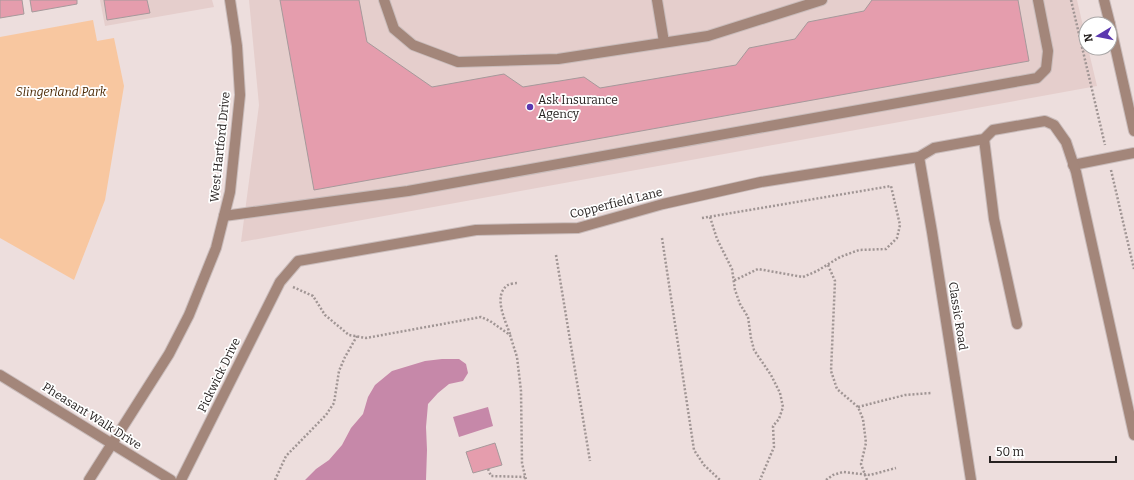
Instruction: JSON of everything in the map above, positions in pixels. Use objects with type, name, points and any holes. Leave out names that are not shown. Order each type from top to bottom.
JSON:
[{"type":"street","name":"West Hartford Drive","points":[[89,480],[168,354],[189,315],[216,248],[230,192],[240,95],[237,46],[230,0]]},
{"type":"street","points":[[384,0],[394,29],[413,45],[458,62],[558,59],[708,36],[822,0]]},
{"type":"street","points":[[657,0],[664,42]]},
{"type":"street","points":[[224,216],[408,191],[1037,78],[1046,69],[1048,51],[1038,0]]},
{"type":"street","points":[[1104,0],[1108,16]]},
{"type":"street","points":[[1117,56],[1134,132]]},
{"type":"street","points":[[1017,324],[994,219],[984,139],[993,130],[1045,121],[1054,125],[1066,142],[1074,165],[1134,435]]},
{"type":"street","name":"Copperfield Lane","points":[[280,282],[298,261],[476,230],[578,228],[663,204],[761,182],[919,157],[934,148],[984,139]]},
{"type":"street","points":[[1074,165],[1134,153]]},
{"type":"street","name":"Classic Road","points":[[919,157],[971,480]]},
{"type":"street","name":"Pickwick Drive","points":[[181,480],[280,282]]},
{"type":"street","name":"Pheasant Walk Drive","points":[[0,375],[171,480]]},
{"type":"path","points":[[1071,0],[1134,269]]},
{"type":"path","points":[[702,218],[891,186],[900,225],[897,238],[886,249],[859,250],[840,257],[804,277],[758,270],[733,281]]},
{"type":"path","points":[[710,217],[717,239],[732,269],[735,290],[740,304],[748,318],[754,350],[772,375],[780,392],[783,406],[779,419],[773,426],[774,447],[760,480]]},
{"type":"path","points":[[662,238],[694,450],[704,465],[720,480]]},
{"type":"path","points":[[556,255],[590,461]]},
{"type":"path","points":[[828,265],[835,281],[831,371],[837,389],[858,408],[863,419],[866,443],[861,464],[867,480]]},
{"type":"path","points":[[280,282],[313,296],[325,315],[349,335],[366,338],[481,317],[490,321],[510,335]]},
{"type":"path","points":[[488,469],[491,476],[525,479],[522,463],[523,435],[521,391],[517,357],[500,305],[503,292],[507,286],[517,282]]},
{"type":"path","points":[[274,480],[286,456],[326,414],[334,402],[339,371],[344,357],[357,336]]},
{"type":"path","points":[[858,408],[904,395],[931,393]]},
{"type":"path","points":[[826,480],[833,475],[843,472],[864,473],[870,475],[896,468]]},
{"type":"shaded area","points":[[100,0],[212,0],[214,7],[105,26]]},
{"type":"shaded area","points":[[249,0],[1077,0],[1081,16],[1078,16],[1078,56],[1090,56],[1097,86],[241,242],[259,105]]},
{"type":"shaded area","points":[[459,359],[466,364],[468,373],[463,381],[449,384],[428,404],[426,427],[426,480],[305,480],[316,469],[329,460],[342,445],[351,428],[363,414],[368,397],[375,385],[392,371],[425,361]]},
{"type":"shaded area","points":[[488,407],[493,426],[459,437],[453,417]]},
{"type":"green space","name":"Slingerland Park","points":[[93,20],[97,41],[114,38],[124,86],[105,200],[74,280],[0,238],[0,37]]},
{"type":"building","points":[[0,0],[22,0],[24,14],[0,18]]},
{"type":"building","points":[[30,0],[77,0],[77,4],[32,12]]},
{"type":"building","points":[[104,0],[147,0],[150,13],[107,20]]},
{"type":"building","points":[[280,0],[359,0],[367,42],[432,87],[504,74],[523,87],[584,77],[600,88],[736,65],[749,48],[795,39],[808,22],[864,11],[872,0],[1018,0],[1029,61],[314,190]]},
{"type":"building","points":[[495,443],[502,465],[473,473],[466,452]]},
{"type":"place","name":"Ask Insurance Agency","points":[[530,107]]}]
